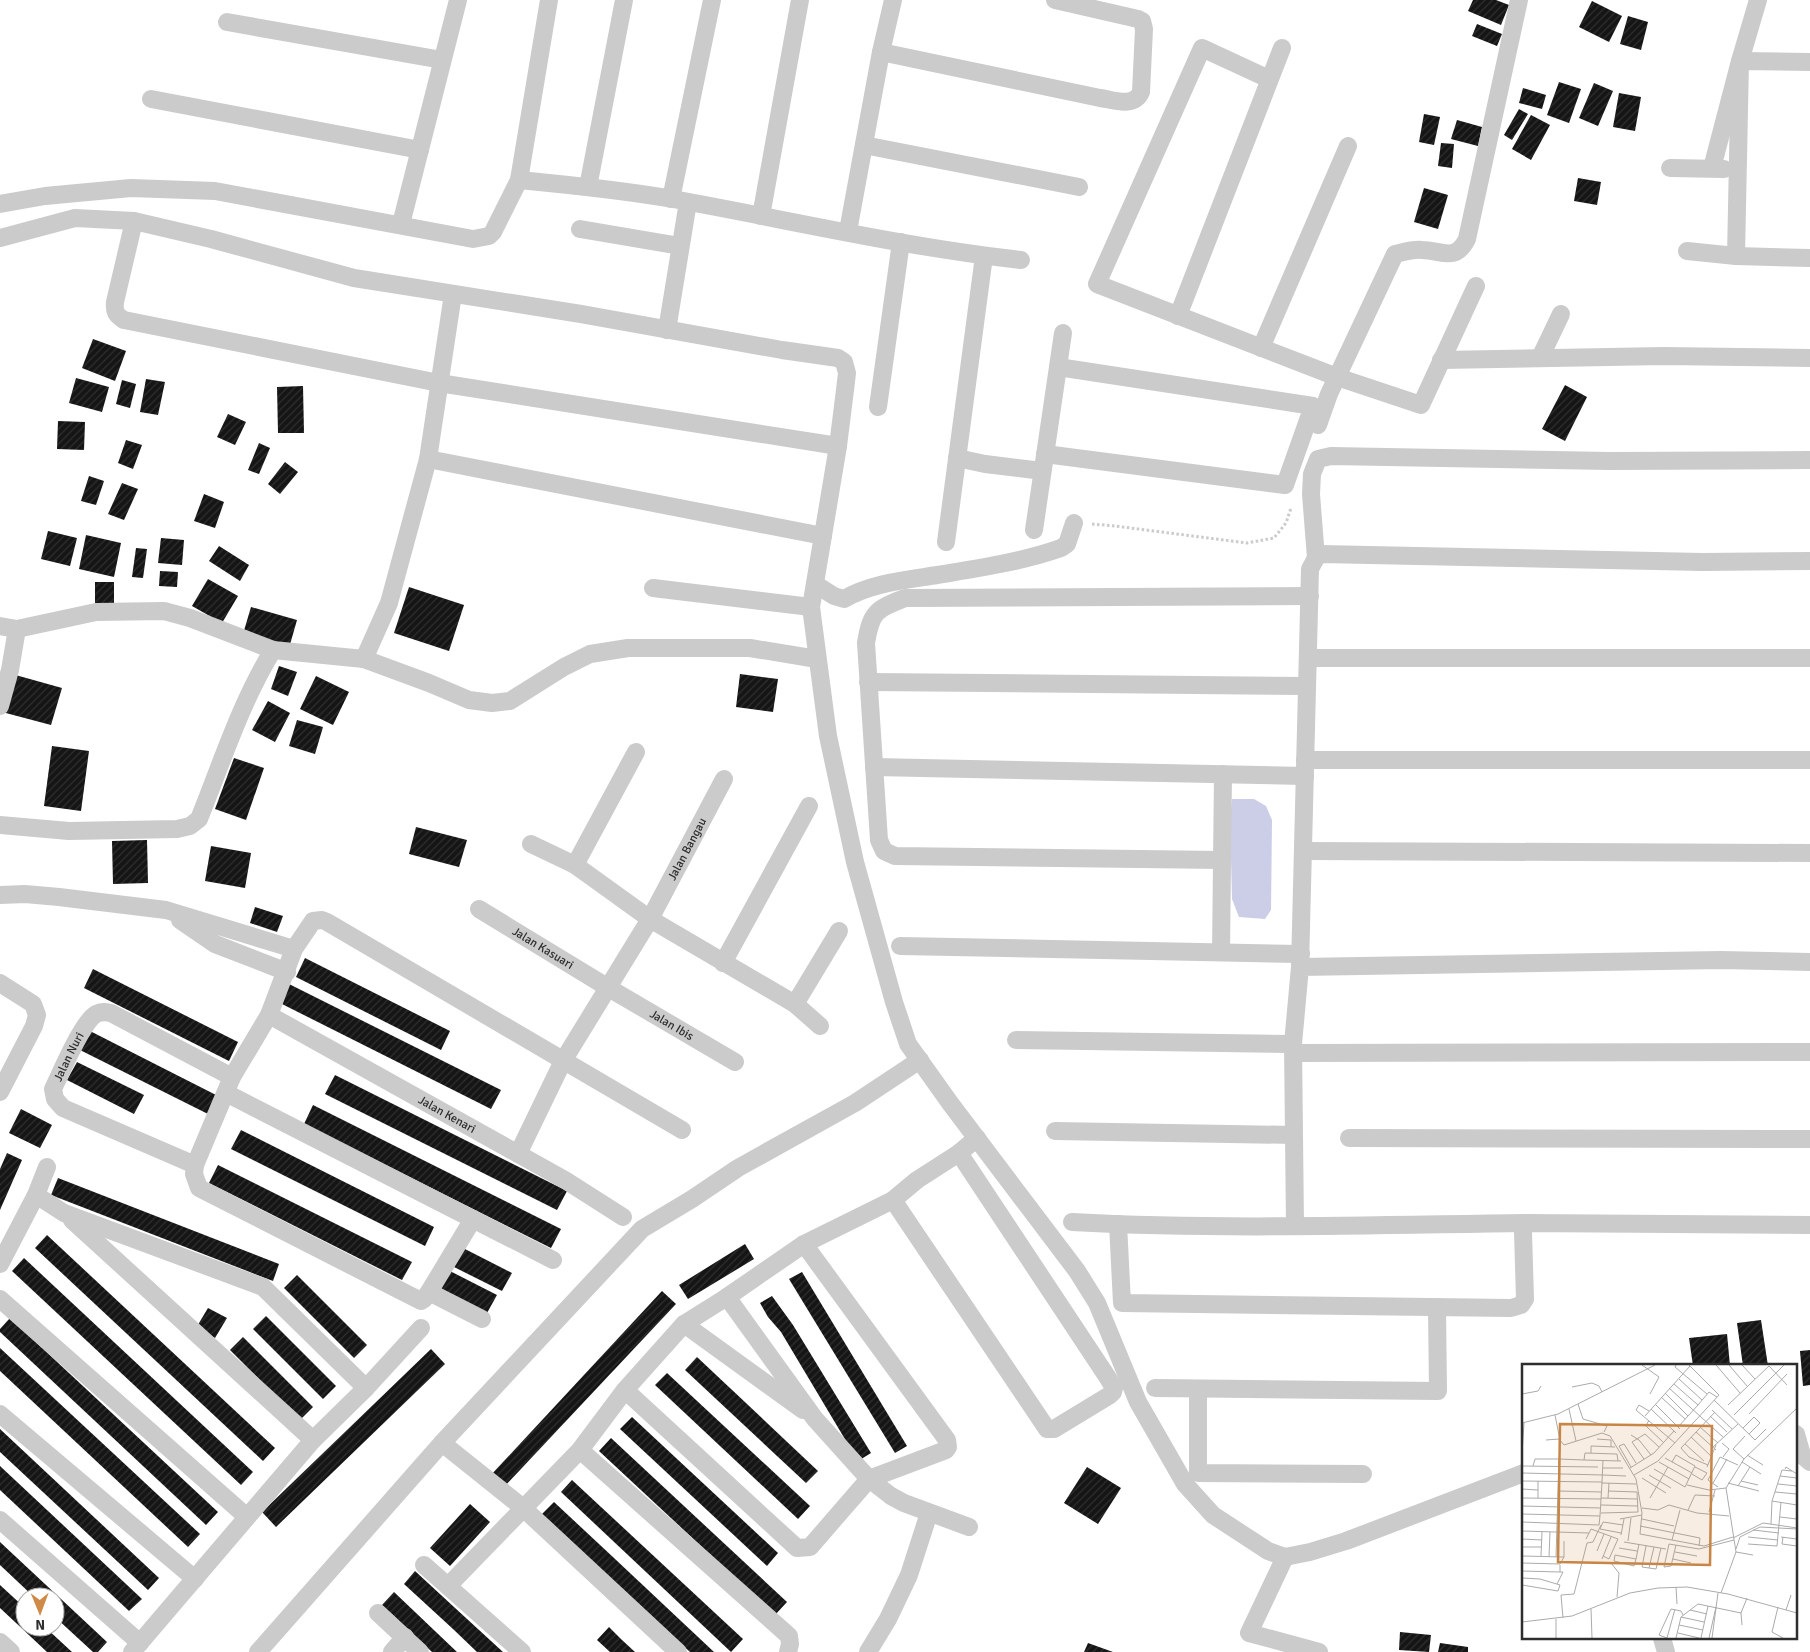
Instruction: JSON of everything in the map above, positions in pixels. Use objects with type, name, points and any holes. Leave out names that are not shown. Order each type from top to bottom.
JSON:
[{"type":"street","points":[[401,224],[458,0]]},
{"type":"street","points":[[0,204],[45,196],[132,188],[215,191],[401,224],[473,239],[489,236],[493,232],[519,180],[549,0]]},
{"type":"street","points":[[588,187],[624,0]]},
{"type":"street","points":[[667,330],[680,246],[679,200],[712,0]]},
{"type":"street","points":[[761,216],[800,0]]},
{"type":"street","points":[[848,231],[881,52],[893,0]]},
{"type":"street","points":[[881,52],[1100,98],[1131,102],[1138,99],[1141,92],[1144,29],[1142,21],[1138,18],[1055,0]]},
{"type":"street","points":[[1308,451],[1337,377],[1395,254],[1424,250],[1445,255],[1463,247],[1467,240],[1519,0]]},
{"type":"street","points":[[1712,168],[1758,0]]},
{"type":"street","points":[[227,22],[442,60]]},
{"type":"street","points":[[1269,79],[1202,48],[1097,284],[1337,377],[1421,405],[1476,286]]},
{"type":"street","points":[[1178,316],[1282,48]]},
{"type":"street","points":[[1740,61],[1810,62]]},
{"type":"street","points":[[1736,256],[1740,61]]},
{"type":"street","points":[[151,98],[420,150]]},
{"type":"street","points":[[864,145],[1079,187]]},
{"type":"street","points":[[1260,348],[1348,146]]},
{"type":"street","points":[[1670,168],[1738,169]]},
{"type":"street","points":[[519,180],[588,187],[679,200],[901,242],[984,256],[1021,260]]},
{"type":"street","points":[[0,238],[75,218],[134,221],[211,239],[354,278],[838,358],[844,362],[847,372],[838,446],[811,607],[828,736],[855,862],[894,1002],[908,1044],[1077,1271],[1096,1303],[1138,1402],[1185,1484],[1213,1515],[1268,1551],[1285,1556],[1310,1552],[1346,1541],[1522,1473]]},
{"type":"street","points":[[134,221],[114,309],[117,315],[124,320],[438,383],[838,446]]},
{"type":"street","points":[[580,229],[680,246]]},
{"type":"street","points":[[878,407],[901,242]]},
{"type":"street","points":[[1687,251],[1736,256],[1810,258]]},
{"type":"street","points":[[946,542],[984,256]]},
{"type":"street","points":[[364,659],[389,603],[428,459],[453,294]]},
{"type":"street","points":[[1540,358],[1561,314]]},
{"type":"street","points":[[1034,530],[1062,333]]},
{"type":"street","points":[[1442,360],[1664,356],[1810,358]]},
{"type":"street","points":[[957,458],[985,464],[1044,463],[1285,485],[1314,406],[1058,367]]},
{"type":"street","points":[[1316,558],[1311,494],[1312,474],[1318,459],[1331,456],[1610,461],[1810,460]]},
{"type":"street","points":[[428,459],[823,536]]},
{"type":"street","points":[[815,584],[834,596],[844,599],[856,592],[914,578],[996,566],[1061,548],[1067,544],[1074,524]]},
{"type":"street","points":[[1295,1226],[1293,1048],[1300,960],[1310,569],[1316,558],[1322,554],[1702,562],[1810,561]]},
{"type":"street","points":[[653,588],[811,607]]},
{"type":"street","points":[[1222,860],[895,856],[884,851],[879,840],[868,682],[866,643],[870,620],[884,606],[905,598],[1310,596]]},
{"type":"street","points":[[0,706],[10,670],[8,628],[96,612],[164,611],[190,618],[273,650],[364,659],[470,700],[492,703],[510,700],[564,667],[590,654],[628,648],[750,648],[818,659]]},
{"type":"street","points":[[0,825],[69,831],[177,829],[190,826],[199,819],[247,700],[260,671],[273,650]]},
{"type":"street","points":[[1308,658],[1810,658]]},
{"type":"street","points":[[868,682],[1307,686]]},
{"type":"street","points":[[575,865],[636,752]]},
{"type":"street","points":[[874,767],[1223,774],[1305,768],[1810,760]]},
{"type":"street","points":[[1221,952],[1223,774]]},
{"type":"street","name":"Jalan Bangau","points":[[518,1154],[563,1061],[650,919],[724,779]]},
{"type":"street","points":[[723,964],[809,806]]},
{"type":"street","points":[[531,844],[575,865],[650,919],[723,964],[795,1004],[820,1026]]},
{"type":"street","points":[[1303,851],[1810,853]]},
{"type":"street","points":[[0,895],[25,894],[59,897],[166,910],[294,949]]},
{"type":"street","name":"Jalan Kasuari","points":[[479,909],[607,987]]},
{"type":"street","points":[[166,910],[215,944],[287,972]]},
{"type":"street","points":[[473,1219],[424,1300],[421,1301],[199,1188],[194,1174],[195,1164],[229,1085],[268,1015],[287,972],[294,949],[313,921],[322,920],[328,922],[682,1130]]},
{"type":"street","points":[[795,1004],[839,931]]},
{"type":"street","points":[[900,946],[1221,952],[1300,960],[1721,960],[1810,962]]},
{"type":"street","points":[[0,983],[33,1004],[37,1015],[34,1026],[0,1092]]},
{"type":"street","name":"Jalan Ibis","points":[[607,987],[735,1062]]},
{"type":"street","name":"Jalan Nuri","points":[[195,1164],[63,1108],[55,1099],[53,1089],[85,1026],[95,1014],[102,1011],[111,1013],[229,1085]]},
{"type":"street","name":"Jalan Kenari","points":[[268,1015],[565,1180],[623,1217]]},
{"type":"street","points":[[1016,1040],[1293,1048],[1810,1052]]},
{"type":"street","points":[[258,1652],[442,1443],[642,1229],[738,1168],[855,1103],[920,1060]]},
{"type":"street","points":[[229,1085],[473,1219],[552,1260]]},
{"type":"street","points":[[1055,1131],[1294,1135]]},
{"type":"street","points":[[448,1586],[522,1507],[580,1450],[625,1390],[684,1324],[804,1244],[893,1200],[917,1180],[959,1153],[977,1138]]},
{"type":"street","points":[[1349,1138],[1810,1139]]},
{"type":"street","points":[[893,1200],[1047,1429],[1054,1429],[1110,1395],[1114,1388],[1108,1378],[959,1153]]},
{"type":"street","points":[[0,1264],[36,1194],[47,1167]]},
{"type":"street","points":[[36,1194],[64,1213],[313,1440]]},
{"type":"street","points":[[64,1213],[263,1287],[366,1388]]},
{"type":"street","points":[[1072,1222],[1295,1226],[1525,1223],[1810,1225]]},
{"type":"street","points":[[1118,1224],[1122,1303],[1511,1308],[1521,1305],[1525,1299],[1523,1232],[1525,1223]]},
{"type":"street","points":[[625,1390],[797,1548],[810,1547],[869,1479],[946,1450],[948,1447],[946,1440],[804,1244]]},
{"type":"street","points":[[429,1292],[482,1319]]},
{"type":"street","points":[[727,1297],[815,1419],[869,1479],[891,1496],[904,1503],[969,1527]]},
{"type":"street","points":[[0,1299],[247,1517]]},
{"type":"street","points":[[1155,1388],[1438,1391],[1437,1307]]},
{"type":"street","points":[[684,1324],[815,1419]]},
{"type":"street","points":[[0,1520],[136,1647],[313,1440],[366,1388],[421,1328]]},
{"type":"street","points":[[1198,1389],[1198,1473],[1363,1474]]},
{"type":"street","points":[[0,1414],[194,1579]]},
{"type":"street","points":[[1798,1441],[1802,1455],[1810,1462]]},
{"type":"street","points":[[442,1443],[522,1507],[678,1652]]},
{"type":"street","points":[[580,1450],[789,1636],[788,1652]]},
{"type":"street","points":[[868,1652],[888,1619],[909,1575],[929,1513]]},
{"type":"street","points":[[1285,1556],[1249,1633],[1319,1652]]},
{"type":"street","points":[[424,1565],[522,1652]]},
{"type":"street","points":[[378,1613],[420,1652]]},
{"type":"street","points":[[392,1652],[405,1637]]},
{"type":"street","points":[[0,1642],[11,1652]]},
{"type":"path","points":[[1074,524],[1115,526],[1247,543],[1274,538],[1286,523],[1293,500]]},
{"type":"water","points":[[1232,799],[1254,799],[1266,806],[1272,820],[1271,910],[1265,919],[1239,917],[1232,899],[1230,818]]},
{"type":"building","points":[[1473,0],[1496,0],[1509,5],[1501,25],[1468,11]]},
{"type":"building","points":[[1592,1],[1622,16],[1609,42],[1579,27]]},
{"type":"building","points":[[1628,16],[1648,22],[1641,50],[1620,44]]},
{"type":"building","points":[[1477,24],[1502,34],[1497,46],[1472,36]]},
{"type":"building","points":[[1559,82],[1581,89],[1569,123],[1547,115]]},
{"type":"building","points":[[1594,83],[1613,91],[1598,126],[1579,118]]},
{"type":"building","points":[[1523,88],[1546,95],[1542,109],[1519,103]]},
{"type":"building","points":[[1619,93],[1641,97],[1635,131],[1613,127]]},
{"type":"building","points":[[1519,109],[1528,114],[1512,140],[1504,135]]},
{"type":"building","points":[[1424,114],[1440,117],[1434,145],[1419,142]]},
{"type":"building","points":[[1531,115],[1550,125],[1531,160],[1512,149]]},
{"type":"building","points":[[1457,120],[1482,127],[1478,146],[1451,139]]},
{"type":"building","points":[[1441,143],[1454,144],[1452,168],[1438,166]]},
{"type":"building","points":[[1578,178],[1601,182],[1597,205],[1574,201]]},
{"type":"building","points":[[1424,188],[1448,195],[1438,229],[1414,222]]},
{"type":"building","points":[[93,339],[126,351],[115,381],[82,368]]},
{"type":"building","points":[[76,378],[109,387],[102,412],[69,403]]},
{"type":"building","points":[[146,379],[165,382],[158,415],[140,412]]},
{"type":"building","points":[[122,380],[136,384],[130,408],[116,404]]},
{"type":"building","points":[[1565,385],[1587,397],[1565,441],[1542,429]]},
{"type":"building","points":[[303,386],[304,433],[278,433],[277,387]]},
{"type":"building","points":[[228,414],[246,422],[235,445],[217,437]]},
{"type":"building","points":[[58,421],[85,422],[84,450],[57,449]]},
{"type":"building","points":[[126,440],[142,445],[133,469],[118,463]]},
{"type":"building","points":[[259,443],[270,448],[259,474],[248,470]]},
{"type":"building","points":[[285,462],[298,472],[280,494],[268,484]]},
{"type":"building","points":[[89,476],[104,481],[96,505],[81,501]]},
{"type":"building","points":[[122,483],[138,489],[124,520],[108,514]]},
{"type":"building","points":[[204,494],[224,502],[215,528],[194,521]]},
{"type":"building","points":[[48,531],[77,538],[70,566],[41,559]]},
{"type":"building","points":[[86,535],[121,543],[114,577],[79,569]]},
{"type":"building","points":[[161,538],[184,540],[182,565],[158,563]]},
{"type":"building","points":[[219,546],[249,565],[240,581],[209,561]]},
{"type":"building","points":[[136,548],[147,549],[143,578],[132,577]]},
{"type":"building","points":[[160,571],[178,572],[177,587],[159,586]]},
{"type":"building","points":[[208,579],[238,596],[222,623],[192,606]]},
{"type":"building","points":[[95,582],[114,582],[114,604],[95,604]]},
{"type":"building","points":[[409,587],[464,605],[449,651],[394,633]]},
{"type":"building","points":[[251,607],[297,620],[289,648],[243,634]]},
{"type":"building","points":[[279,666],[297,672],[288,696],[271,689]]},
{"type":"building","points":[[12,674],[62,688],[51,725],[2,712]]},
{"type":"building","points":[[740,674],[778,679],[773,712],[736,707]]},
{"type":"building","points":[[316,676],[349,692],[333,725],[300,709]]},
{"type":"building","points":[[268,701],[290,713],[275,742],[252,730]]},
{"type":"building","points":[[297,720],[323,727],[315,754],[289,746]]},
{"type":"building","points":[[52,746],[89,751],[81,811],[44,806]]},
{"type":"building","points":[[234,758],[264,768],[246,820],[215,809]]},
{"type":"building","points":[[416,827],[467,840],[459,867],[409,854]]},
{"type":"building","points":[[147,840],[148,883],[113,884],[112,841]]},
{"type":"building","points":[[211,846],[251,853],[245,888],[205,881]]},
{"type":"building","points":[[255,907],[283,916],[277,932],[250,923]]},
{"type":"building","points":[[305,958],[450,1031],[441,1050],[296,977]]},
{"type":"building","points":[[93,969],[238,1042],[229,1061],[84,988]]},
{"type":"building","points":[[289,984],[501,1090],[491,1109],[280,1003]]},
{"type":"building","points":[[90,1031],[218,1096],[208,1114],[80,1050]]},
{"type":"building","points":[[77,1062],[144,1095],[134,1114],[67,1080]]},
{"type":"building","points":[[335,1075],[567,1191],[557,1210],[325,1094]]},
{"type":"building","points":[[313,1105],[561,1229],[551,1248],[304,1124]]},
{"type":"building","points":[[21,1109],[52,1125],[40,1148],[9,1133]]},
{"type":"building","points":[[241,1130],[434,1227],[425,1246],[231,1149]]},
{"type":"building","points":[[7,1153],[22,1160],[0,1210],[0,1169]]},
{"type":"building","points":[[218,1165],[412,1262],[402,1280],[209,1183]]},
{"type":"building","points":[[58,1178],[279,1264],[273,1281],[51,1195]]},
{"type":"building","points":[[47,1235],[275,1448],[263,1461],[35,1248]]},
{"type":"building","points":[[745,1244],[754,1259],[688,1299],[679,1285]]},
{"type":"building","points":[[463,1248],[512,1273],[502,1291],[454,1267]]},
{"type":"building","points":[[24,1258],[253,1472],[241,1485],[12,1271]]},
{"type":"building","points":[[448,1270],[497,1295],[487,1313],[438,1289]]},
{"type":"building","points":[[802,1272],[907,1446],[895,1453],[789,1279]]},
{"type":"building","points":[[297,1275],[367,1345],[354,1358],[284,1288]]},
{"type":"building","points":[[662,1291],[676,1304],[503,1488],[490,1476]]},
{"type":"building","points":[[772,1296],[793,1325],[871,1453],[858,1461],[781,1332],[768,1317],[760,1303]]},
{"type":"building","points":[[208,1308],[227,1318],[215,1338],[196,1328]]},
{"type":"building","points":[[266,1316],[336,1386],[323,1399],[253,1329]]},
{"type":"building","points":[[10,1318],[218,1512],[206,1525],[0,1332],[0,1329]]},
{"type":"building","points":[[1761,1320],[1768,1364],[1743,1364],[1737,1323]]},
{"type":"building","points":[[1727,1334],[1730,1364],[1693,1364],[1689,1338]]},
{"type":"building","points":[[243,1337],[313,1407],[300,1420],[230,1350]]},
{"type":"building","points":[[0,1348],[200,1534],[188,1547],[0,1371]]},
{"type":"building","points":[[431,1349],[445,1364],[276,1527],[262,1512]]},
{"type":"building","points":[[1810,1350],[1810,1385],[1803,1386],[1800,1351]]},
{"type":"building","points":[[697,1357],[818,1471],[806,1483],[685,1370]]},
{"type":"building","points":[[667,1373],[810,1506],[798,1519],[655,1385]]},
{"type":"building","points":[[632,1417],[778,1553],[767,1566],[620,1429]]},
{"type":"building","points":[[0,1429],[159,1578],[148,1590],[0,1452]]},
{"type":"building","points":[[611,1438],[787,1602],[775,1615],[599,1451]]},
{"type":"building","points":[[0,1466],[142,1599],[129,1611],[0,1490]]},
{"type":"building","points":[[1087,1467],[1121,1488],[1098,1524],[1064,1503]]},
{"type":"building","points":[[572,1480],[743,1639],[731,1652],[561,1492]]},
{"type":"building","points":[[554,1502],[714,1652],[690,1652],[542,1514]]},
{"type":"building","points":[[470,1504],[490,1522],[450,1566],[430,1548]]},
{"type":"building","points":[[0,1542],[48,1587],[23,1587],[0,1565]]},
{"type":"building","points":[[415,1571],[503,1652],[477,1652],[404,1584]]},
{"type":"building","points":[[0,1585],[15,1599],[15,1622],[0,1608]]},
{"type":"building","points":[[394,1592],[457,1652],[432,1652],[382,1605]]},
{"type":"building","points":[[65,1603],[107,1642],[98,1652],[93,1652],[65,1626]]},
{"type":"building","points":[[609,1627],[635,1652],[610,1652],[597,1640]]},
{"type":"building","points":[[1400,1632],[1431,1635],[1429,1652],[1399,1650]]},
{"type":"building","points":[[31,1637],[56,1637],[72,1652],[47,1652]]},
{"type":"building","points":[[1088,1643],[1113,1652],[1084,1652]]},
{"type":"building","points":[[1440,1643],[1468,1647],[1468,1652],[1438,1652]]}]
